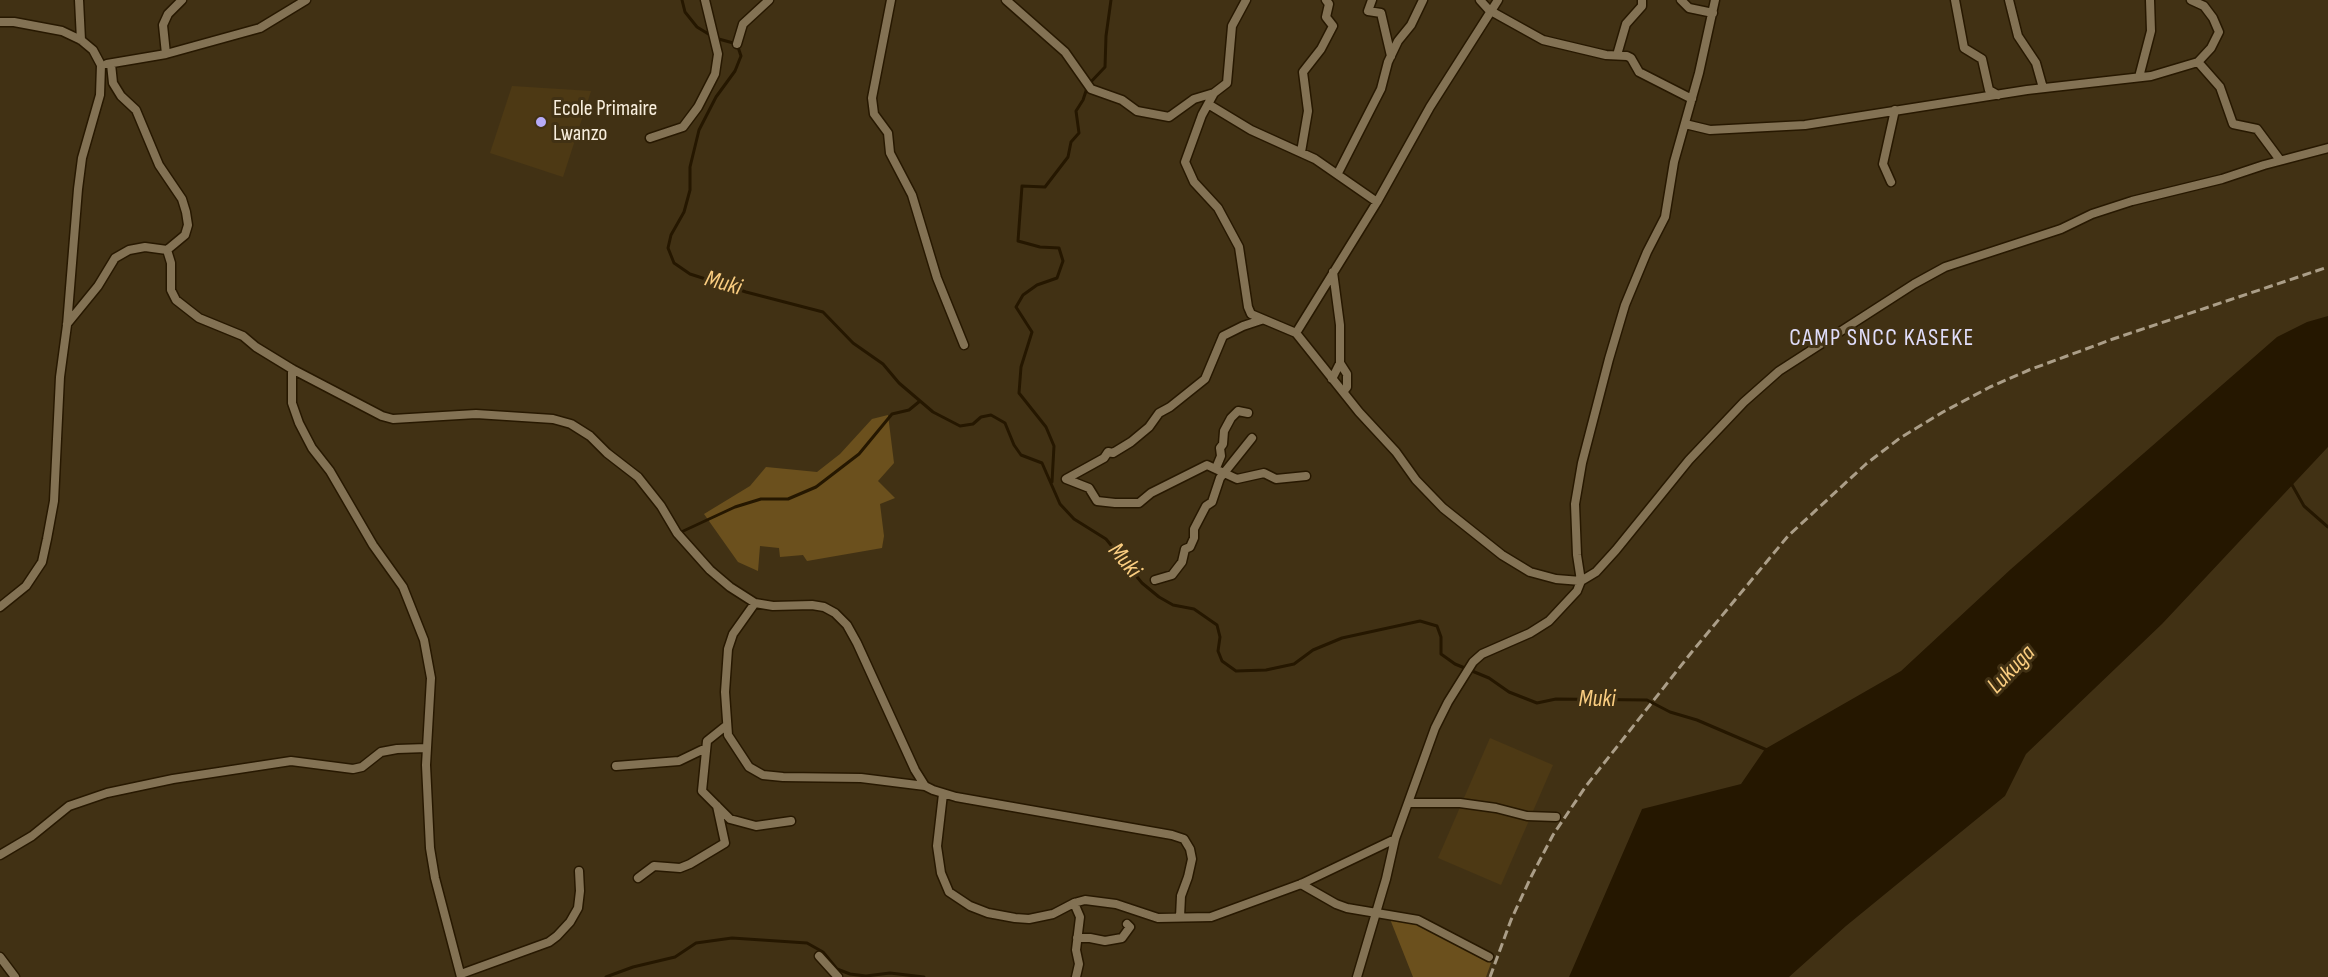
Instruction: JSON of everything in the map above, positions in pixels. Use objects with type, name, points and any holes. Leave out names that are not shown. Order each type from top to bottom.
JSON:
[{"type":"street","points":[[79,0],[81,40]]},
{"type":"street","points":[[166,54],[163,25],[168,14],[182,0]]},
{"type":"street","points":[[101,66],[166,54],[260,28],[306,0]]},
{"type":"street","points":[[650,138],[683,127],[698,107],[715,74],[718,54],[705,0]]},
{"type":"street","points":[[737,44],[743,24],[770,0]]},
{"type":"street","points":[[891,0],[872,98],[874,114],[888,133],[890,153],[912,195],[937,278],[964,345]]},
{"type":"street","points":[[1006,0],[1058,45],[1091,89],[1122,100],[1137,111],[1169,117],[1194,99],[1215,93]]},
{"type":"street","points":[[1246,0],[1232,26],[1227,83],[1215,93],[1197,125],[1185,165],[1194,182],[1218,208],[1239,247],[1251,314],[1296,333],[1342,392],[1396,452],[1416,480],[1443,508],[1502,555],[1530,572],[1556,579],[1581,581],[1596,572],[1689,460],[1744,402],[1779,371],[1914,284],[1946,267],[2061,230],[2092,214],[2328,148]]},
{"type":"street","points":[[1301,152],[1308,111],[1303,72],[1321,49],[1333,26],[1326,17],[1329,4],[1326,0]]},
{"type":"street","points":[[1372,0],[1368,11],[1381,13],[1391,56]]},
{"type":"street","points":[[1338,174],[1380,89],[1391,56],[1423,0]]},
{"type":"street","points":[[1480,0],[1490,10],[1543,40],[1606,55],[1627,56],[1631,58],[1640,72],[1692,99]]},
{"type":"street","points":[[1296,333],[1377,202],[1430,107],[1498,0]]},
{"type":"street","points":[[1617,55],[1626,24],[1642,6],[1642,0]]},
{"type":"street","points":[[1681,0],[1689,8],[1713,13]]},
{"type":"street","points":[[1357,977],[1386,879],[1395,838],[1435,728],[1448,702],[1473,662],[1482,654],[1530,633],[1549,621],[1577,591],[1581,581],[1577,555],[1575,504],[1582,463],[1625,305],[1647,252],[1665,217],[1674,162],[1692,99],[1715,0]]},
{"type":"street","points":[[1955,0],[1964,48],[1982,59],[1989,90],[1998,95]]},
{"type":"street","points":[[2009,0],[2018,36],[2036,63],[2043,88]]},
{"type":"street","points":[[2139,77],[2151,31],[2150,0]]},
{"type":"street","points":[[1685,124],[1710,130],[1785,127],[2043,88],[2139,77],[2182,68],[2198,62],[2211,48],[2219,32],[2204,6],[2191,0]]},
{"type":"street","points":[[0,22],[14,22],[62,31],[81,40],[93,50],[101,66],[100,95],[82,158],[79,178],[67,325],[60,377],[54,501],[42,562],[26,586],[0,606]]},
{"type":"street","points":[[2198,62],[2220,87],[2232,124],[2257,129],[2280,160]]},
{"type":"street","points":[[67,325],[98,285],[115,258],[129,250],[145,247],[167,250],[185,235],[188,225],[182,199],[159,165],[136,110],[121,96],[113,83],[111,64]]},
{"type":"street","points":[[1208,104],[1251,130],[1301,152],[1338,174],[1377,202]]},
{"type":"street","points":[[1892,182],[1883,164],[1895,110]]},
{"type":"street","points":[[167,250],[171,263],[171,290],[176,300],[199,318],[243,336],[256,347],[292,369],[369,411],[393,419],[476,414],[553,419],[572,424],[590,436],[607,453],[638,477],[661,506],[677,533],[710,570],[755,603],[773,606],[812,604],[824,607],[847,625],[915,770],[926,786]]},
{"type":"street","points":[[1332,380],[1340,363],[1340,325],[1333,272]]},
{"type":"street","points":[[1261,320],[1224,336],[1205,379],[1170,407],[1159,412],[1149,427],[1131,442],[1113,453],[1108,452],[1104,458],[1066,479],[1089,488],[1097,501],[1115,504],[1139,503],[1151,493],[1207,465],[1237,479],[1264,473],[1276,479],[1306,476]]},
{"type":"street","points":[[1340,363],[1347,374],[1347,387],[1342,392]]},
{"type":"street","points":[[292,369],[292,404],[299,423],[312,448],[330,471],[373,545],[403,587],[424,640],[431,678],[426,800],[430,848],[461,975],[549,942],[557,936],[570,922],[578,908],[579,871]]},
{"type":"street","points":[[1155,580],[1172,575],[1182,562],[1185,549],[1190,547],[1194,538],[1194,529],[1206,506],[1212,502],[1220,470],[1220,448],[1223,444],[1224,430],[1238,411],[1248,413]]},
{"type":"street","points":[[1220,470],[1252,438]]},
{"type":"street","points":[[755,603],[733,634],[729,649],[725,692],[728,735],[749,767],[764,775],[806,779],[861,778],[926,786],[943,794],[1184,839],[1190,849],[1192,859],[1181,896],[1180,916]]},
{"type":"street","points":[[727,725],[707,741],[702,791],[730,819],[756,826],[791,821]]},
{"type":"street","points":[[0,855],[32,836],[69,806],[107,792],[173,779],[291,761],[353,769],[362,767],[381,752],[427,748]]},
{"type":"street","points":[[616,766],[679,761],[706,748]]},
{"type":"street","points":[[943,794],[937,846],[941,873],[949,892],[970,906],[988,913],[1015,918],[1029,919],[1053,914],[1085,900],[1116,904],[1158,918],[1211,917],[1301,884],[1395,838]]},
{"type":"street","points":[[1409,803],[1460,803],[1496,808],[1527,816],[1556,817]]},
{"type":"street","points":[[638,878],[654,866],[680,868],[690,864],[725,843],[717,806]]},
{"type":"street","points":[[1301,884],[1347,908],[1419,920],[1489,957]]},
{"type":"street","points":[[1074,903],[1080,917],[1076,950],[1079,964],[1076,977]]},
{"type":"street","points":[[1077,938],[1105,941],[1122,938],[1130,927],[1127,924]]},
{"type":"street","points":[[819,956],[838,977]]},
{"type":"street","points":[[0,957],[15,977]]},
{"type":"shaded area","name":"Ecole Primaire Lwanzo","points":[[512,86],[591,91],[563,177],[490,153]]},
{"type":"shaded area","points":[[888,415],[894,463],[878,481],[895,498],[880,504],[884,536],[882,548],[807,561],[803,555],[780,557],[779,548],[760,546],[758,571],[738,562],[704,514],[750,486],[766,467],[817,472],[840,454],[872,419]]},
{"type":"shaded area","points":[[1490,738],[1553,765],[1501,885],[1438,858]]},
{"type":"shaded area","points":[[1390,919],[1424,925],[1491,963],[1486,977],[1413,977]]},
{"type":"water","name":"Lukuga","points":[[2328,316],[2328,447],[2162,624],[2026,754],[2005,796],[1846,926],[1789,977],[1569,977],[1642,809],[1741,784],[1765,749],[1901,671],[2011,569],[2277,337],[2307,322]]},
{"type":"waterway","name":"Muki","points":[[682,0],[685,12],[697,27],[715,38],[737,44],[741,56],[735,71],[716,97],[699,130],[690,167],[690,190],[684,212],[671,235],[668,248],[674,263],[690,274],[746,292],[823,312],[853,343],[883,364],[899,383],[933,412],[960,426],[973,424],[981,417],[991,415],[1005,423],[1021,455],[1042,463],[1060,504],[1074,519],[1106,539],[1142,583],[1159,597],[1173,605],[1194,609],[1217,625],[1220,637],[1218,651],[1222,661],[1236,671],[1266,670],[1294,664],[1313,650],[1342,638],[1420,621],[1437,626],[1441,637],[1441,654],[1455,664],[1489,678],[1509,692],[1537,703],[1556,699],[1647,700],[1670,712],[1697,720],[1767,750]]},
{"type":"waterway","points":[[1052,482],[1054,446],[1046,427],[1019,393],[1021,367],[1032,332],[1016,307],[1023,295],[1037,285],[1057,278],[1063,261],[1059,248],[1040,247],[1018,241],[1022,186],[1045,187],[1068,157],[1071,142],[1079,133],[1076,111],[1088,85],[1105,67],[1111,0]]},
{"type":"waterway","points":[[679,533],[735,507],[761,499],[788,499],[816,487],[859,454],[892,414],[909,410],[920,401]]},
{"type":"waterway","points":[[2291,483],[2304,506],[2328,527]]},
{"type":"waterway","points":[[606,977],[633,967],[675,957],[696,943],[732,938],[807,943],[823,952],[837,969],[850,974],[866,976],[890,973],[924,977]]},
{"type":"railway","points":[[1490,977],[1511,920],[1531,877],[1553,835],[1586,786],[1691,653],[1788,536],[1866,464],[1900,438],[1943,412],[1990,387],[2029,370],[2113,339],[2328,267]]},
{"type":"place","name":"Ecole Primaire Lwanzo","points":[[541,122]]},
{"type":"district","name":"CAMP SNCC KASEKE","points":[[1882,339]]}]
